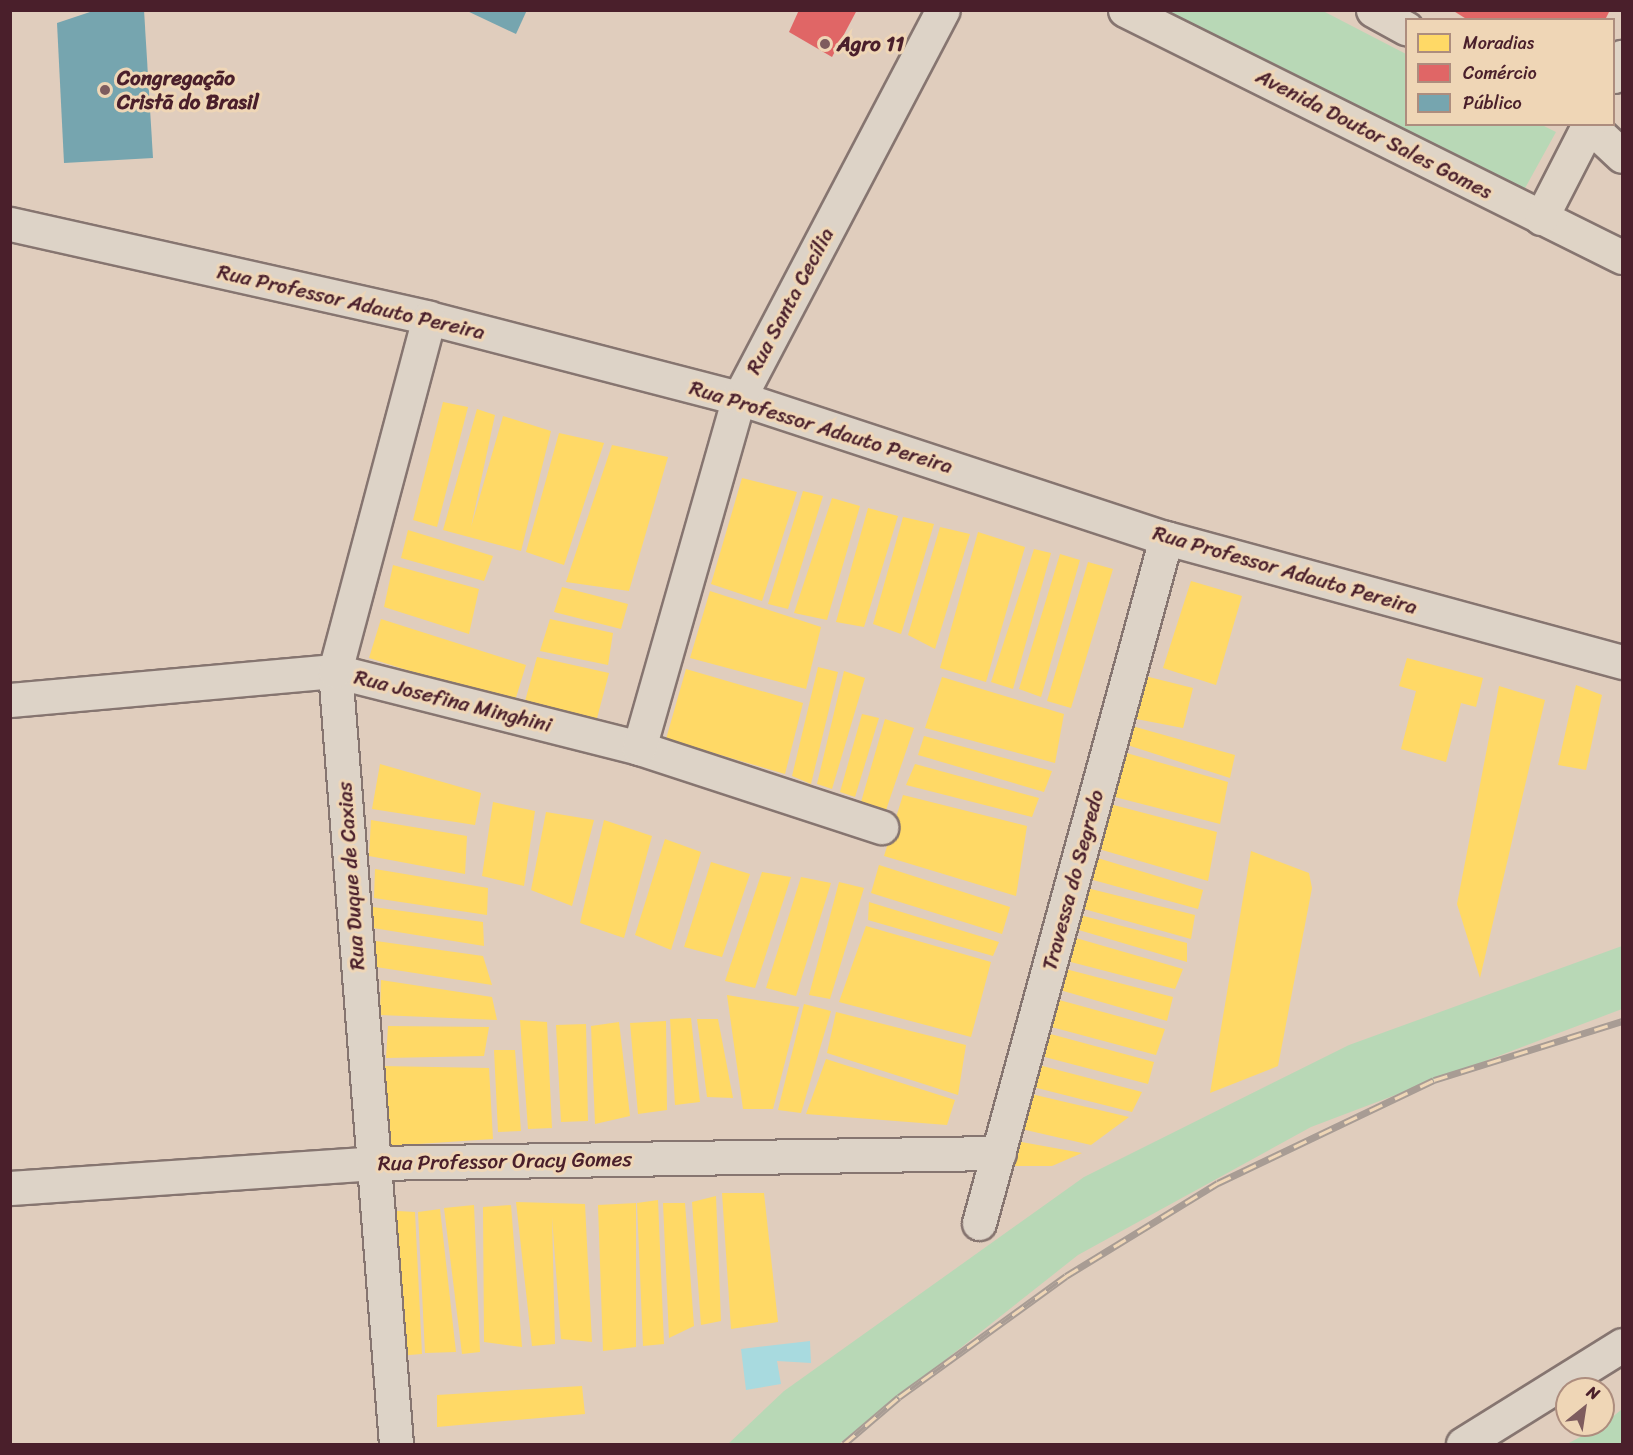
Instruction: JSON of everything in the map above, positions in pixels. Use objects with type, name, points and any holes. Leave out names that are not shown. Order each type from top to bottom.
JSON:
[{"type":"main road","name":"Avenida Doutor Sales Gomes","points":[[1125,10],[1623,257]]},
{"type":"main road","points":[[1373,10],[1405,27]]},
{"type":"main road","points":[[1615,74],[1623,57]]},
{"type":"main road","points":[[1541,218],[1588,126]]},
{"type":"main road","points":[[1590,126],[1623,156]]},
{"type":"main road","points":[[1591,126],[1623,141]]},
{"type":"street","name":"Rua Santa Cecília","points":[[639,748],[739,398],[943,10]]},
{"type":"street","name":"Rua Professor Adauto Pereira","points":[[10,224],[429,318],[739,398],[1166,538],[1623,662]]},
{"type":"street","name":"Rua Duque de Caxias","points":[[396,1444],[335,671],[429,318]]},
{"type":"street","name":"Travessa do Segredo","points":[[980,1223],[1166,538]]},
{"type":"street","name":"Rua Josefina Minghini","points":[[10,700],[335,671],[639,748],[881,826]]},
{"type":"street","name":"Rua Professor Oracy Gomes","points":[[10,1188],[373,1163],[999,1152]]},
{"type":"street","points":[[1463,1444],[1623,1346]]},
{"type":"green space","points":[[1168,11],[1323,11],[1405,53],[1405,126],[1544,126],[1556,132],[1524,190]]},
{"type":"green space","points":[[1622,946],[1622,1009],[1311,1127],[1078,1255],[839,1444],[728,1444],[784,1391],[1084,1177],[1349,1045]]},
{"type":"green space","points":[[1622,1409],[1622,1444],[1567,1444],[1580,1437],[1615,1437],[1615,1415]]},
{"type":"water","points":[[810,1341],[811,1363],[777,1361],[781,1384],[746,1390],[741,1349]]},
{"type":"building: Moradias","points":[[443,402],[468,407],[437,527],[413,520]]},
{"type":"building: Moradias","points":[[477,409],[495,415],[471,527],[503,416],[551,431],[521,551],[443,530]]},
{"type":"building: Moradias","points":[[559,433],[604,443],[564,565],[526,552]]},
{"type":"building: Moradias","points":[[612,445],[668,457],[629,591],[566,582]]},
{"type":"building: Moradias","points":[[742,478],[797,492],[762,601],[711,584]]},
{"type":"building: Moradias","points":[[803,491],[823,496],[788,609],[768,604]]},
{"type":"building: Moradias","points":[[832,498],[860,506],[827,620],[794,613]]},
{"type":"building: Moradias","points":[[868,508],[898,516],[864,627],[836,622]]},
{"type":"building: Moradias","points":[[903,517],[934,524],[901,634],[873,624]]},
{"type":"building: Moradias","points":[[940,527],[970,534],[935,649],[908,635]]},
{"type":"building: Moradias","points":[[408,530],[493,556],[484,581],[401,558]]},
{"type":"building: Moradias","points":[[978,532],[1025,547],[986,682],[940,668]]},
{"type":"building: Moradias","points":[[1034,549],[1051,553],[1013,689],[991,682]]},
{"type":"building: Moradias","points":[[1060,554],[1080,560],[1041,697],[1019,689]]},
{"type":"building: Moradias","points":[[1088,562],[1113,569],[1071,708],[1047,701]]},
{"type":"building: Moradias","points":[[393,565],[479,589],[469,634],[384,607]]},
{"type":"building: Moradias","points":[[1191,581],[1242,596],[1216,685],[1163,668]]},
{"type":"building: Moradias","points":[[562,587],[628,604],[621,629],[554,612]]},
{"type":"building: Moradias","points":[[710,591],[821,627],[806,689],[690,658]]},
{"type":"building: Moradias","points":[[381,619],[526,665],[514,704],[369,658]]},
{"type":"building: Moradias","points":[[550,619],[613,633],[608,665],[540,651]]},
{"type":"building: Moradias","points":[[537,657],[609,673],[596,722],[524,705]]},
{"type":"building: Moradias","points":[[1407,658],[1483,678],[1476,707],[1461,703],[1446,762],[1401,749],[1416,691],[1399,686]]},
{"type":"building: Moradias","points":[[818,667],[838,672],[811,784],[792,776]]},
{"type":"building: Moradias","points":[[686,669],[803,703],[785,774],[666,739]]},
{"type":"building: Moradias","points":[[844,671],[865,678],[832,789],[817,784]]},
{"type":"building: Moradias","points":[[1141,675],[1193,688],[1183,728],[1126,717]]},
{"type":"building: Moradias","points":[[942,677],[1064,714],[1055,763],[925,728]]},
{"type":"building: Moradias","points":[[1576,685],[1602,695],[1586,770],[1558,765]]},
{"type":"building: Moradias","points":[[1499,686],[1545,700],[1480,978],[1457,904]]},
{"type":"building: Moradias","points":[[862,714],[879,718],[855,797],[840,792]]},
{"type":"building: Moradias","points":[[885,719],[914,728],[886,810],[861,802]]},
{"type":"building: Moradias","points":[[1125,724],[1235,755],[1230,778],[1118,742]]},
{"type":"building: Moradias","points":[[924,736],[1052,771],[1044,792],[918,755]]},
{"type":"building: Moradias","points":[[1116,750],[1228,782],[1220,824],[1103,794]]},
{"type":"building: Moradias","points":[[380,764],[481,793],[475,825],[372,809]]},
{"type":"building: Moradias","points":[[915,764],[1039,798],[1032,817],[906,785]]},
{"type":"building: Moradias","points":[[903,795],[1027,826],[1016,896],[884,856]]},
{"type":"building: Moradias","points":[[493,802],[535,811],[524,886],[482,876]]},
{"type":"building: Moradias","points":[[1102,802],[1217,832],[1208,881],[1092,847]]},
{"type":"building: Moradias","points":[[546,812],[594,820],[572,906],[531,890]]},
{"type":"building: Moradias","points":[[371,820],[467,836],[465,874],[369,856]]},
{"type":"building: Moradias","points":[[604,820],[652,836],[624,938],[580,923]]},
{"type":"building: Moradias","points":[[665,839],[701,852],[671,950],[635,935]]},
{"type":"building: Moradias","points":[[1251,851],[1309,873],[1312,888],[1278,1066],[1210,1093]]},
{"type":"building: Moradias","points":[[1091,856],[1203,890],[1198,909],[1086,878]]},
{"type":"building: Moradias","points":[[711,862],[750,874],[722,957],[684,947]]},
{"type":"building: Moradias","points":[[879,865],[1010,907],[1002,934],[871,893]]},
{"type":"building: Moradias","points":[[375,869],[488,888],[487,915],[374,898]]},
{"type":"building: Moradias","points":[[762,872],[791,877],[755,988],[725,981]]},
{"type":"building: Moradias","points":[[801,877],[831,883],[796,996],[766,988]]},
{"type":"building: Moradias","points":[[839,882],[864,888],[830,999],[809,995]]},
{"type":"building: Moradias","points":[[1083,887],[1195,915],[1191,939],[1077,907]]},
{"type":"building: Moradias","points":[[869,902],[999,942],[993,956],[868,920]]},
{"type":"building: Moradias","points":[[373,907],[483,922],[484,946],[373,928]]},
{"type":"building: Moradias","points":[[1076,914],[1187,943],[1187,962],[1072,928]]},
{"type":"building: Moradias","points":[[866,926],[991,962],[971,1037],[839,1002]]},
{"type":"building: Moradias","points":[[1069,936],[1183,969],[1175,989],[1063,960]]},
{"type":"building: Moradias","points":[[376,941],[483,956],[492,985],[376,967]]},
{"type":"building: Moradias","points":[[1058,967],[1173,997],[1167,1021],[1053,988]]},
{"type":"building: Moradias","points":[[381,980],[492,997],[497,1020],[380,1015]]},
{"type":"building: Moradias","points":[[727,995],[799,1007],[773,1109],[743,1109]]},
{"type":"building: Moradias","points":[[1052,998],[1165,1029],[1156,1055],[1044,1025]]},
{"type":"building: Moradias","points":[[804,1004],[831,1011],[801,1113],[778,1110]]},
{"type":"building: Moradias","points":[[836,1012],[966,1045],[958,1095],[827,1053]]},
{"type":"building: Moradias","points":[[691,1018],[700,1102],[675,1105],[670,1019]]},
{"type":"building: Moradias","points":[[697,1019],[718,1019],[733,1098],[707,1097]]},
{"type":"building: Moradias","points":[[520,1020],[547,1022],[552,1128],[528,1129]]},
{"type":"building: Moradias","points":[[666,1021],[667,1110],[638,1114],[630,1023]]},
{"type":"building: Moradias","points":[[619,1022],[630,1116],[595,1124],[591,1026]]},
{"type":"building: Moradias","points":[[586,1024],[588,1121],[561,1122],[556,1025]]},
{"type":"building: Moradias","points":[[388,1026],[489,1027],[484,1056],[386,1058]]},
{"type":"building: Moradias","points":[[1043,1032],[1154,1062],[1148,1084],[1037,1055]]},
{"type":"building: Moradias","points":[[494,1050],[515,1050],[521,1131],[498,1132]]},
{"type":"building: Moradias","points":[[826,1059],[955,1100],[947,1125],[806,1114]]},
{"type":"building: Moradias","points":[[1035,1064],[1142,1092],[1132,1112],[1029,1086]]},
{"type":"building: Moradias","points":[[381,1066],[489,1068],[493,1139],[388,1146]]},
{"type":"building: Moradias","points":[[1027,1093],[1129,1117],[1091,1145],[1017,1128]]},
{"type":"building: Moradias","points":[[1011,1140],[1082,1153],[1052,1166],[1003,1166]]},
{"type":"building: Moradias","points":[[722,1193],[764,1193],[778,1322],[731,1329]]},
{"type":"building: Moradias","points":[[716,1196],[721,1321],[701,1325],[692,1202]]},
{"type":"building: Moradias","points":[[658,1200],[664,1344],[643,1346],[637,1203]]},
{"type":"building: Moradias","points":[[516,1202],[585,1204],[592,1342],[561,1339],[552,1217],[555,1344],[532,1346]]},
{"type":"building: Moradias","points":[[636,1203],[636,1347],[603,1351],[598,1205]]},
{"type":"building: Moradias","points":[[663,1203],[685,1203],[694,1326],[669,1338]]},
{"type":"building: Moradias","points":[[474,1205],[480,1352],[462,1354],[444,1208]]},
{"type":"building: Moradias","points":[[511,1205],[522,1347],[484,1342],[483,1207]]},
{"type":"building: Moradias","points":[[440,1209],[456,1352],[425,1353],[418,1212]]},
{"type":"building: Moradias","points":[[382,1210],[415,1212],[422,1354],[397,1356]]},
{"type":"building: Moradias","points":[[582,1386],[585,1414],[437,1427],[437,1395]]},
{"type":"building: Comércio","name":"Agro 11","points":[[799,10],[857,10],[832,57],[789,32]]},
{"type":"building: Comércio","points":[[1452,10],[1610,10],[1606,18],[1465,18]]},
{"type":"building: Público","name":"Congregação Cristã do Brasil","points":[[96,10],[144,10],[153,158],[64,163],[57,23]]},
{"type":"building: Público","points":[[465,10],[527,10],[516,34]]},
{"type":"railway","points":[[844,1444],[899,1397],[1066,1276],[1218,1183],[1434,1080],[1622,1021]]},
{"type":"place","name":"Agro 11","points":[[825,44]]},
{"type":"place","name":"Congregação Cristã do Brasil","points":[[105,90]]}]
